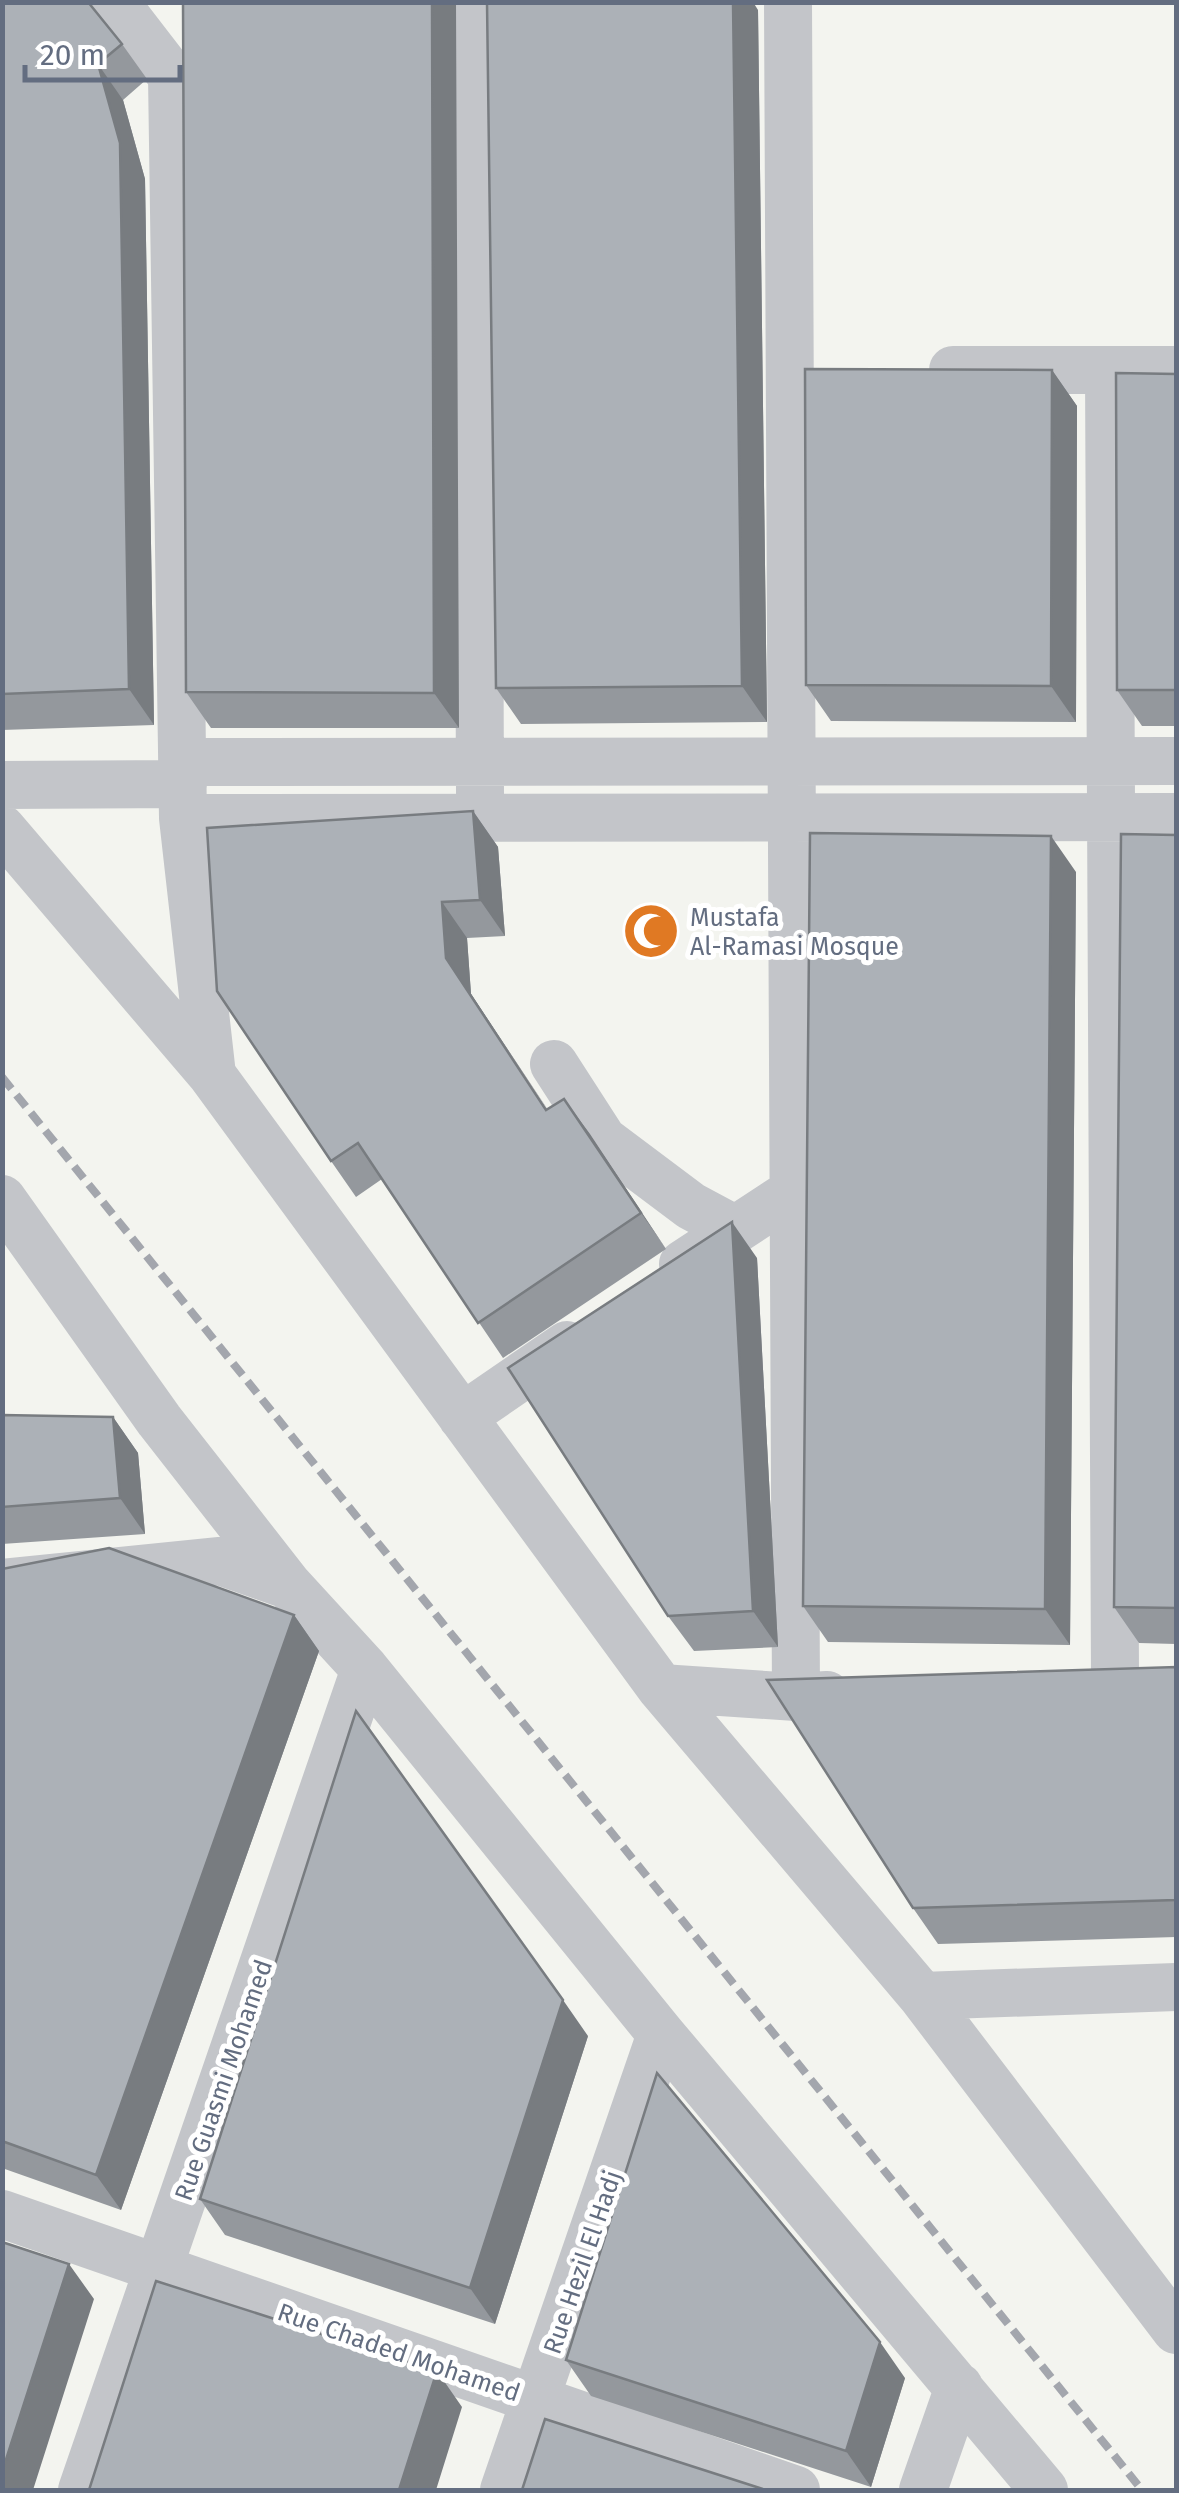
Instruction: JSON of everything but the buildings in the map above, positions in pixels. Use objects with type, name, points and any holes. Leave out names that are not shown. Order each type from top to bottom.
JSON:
[{"type":"street","points":[[115,2],[172,76],[182,788],[212,1075]]},
{"type":"street","points":[[476,2],[480,818]]},
{"type":"street","points":[[788,2],[810,370],[792,761],[796,1697]]},
{"type":"street","points":[[909,370],[1176,370]]},
{"type":"street","points":[[1109,370],[1110,817],[1095,1676],[1161,1674]]},
{"type":"street","points":[[182,788],[481,762],[1176,761]]},
{"type":"street","points":[[2,785],[182,788],[480,818],[1176,817]]},
{"type":"street","points":[[2,828],[212,1075],[661,1688],[922,1996],[1176,2330]]},
{"type":"street","points":[[554,1064],[604,1140],[691,1206],[734,1229]]},
{"type":"street","points":[[654,1285],[794,1192]]},
{"type":"street","points":[[2,1199],[159,1420],[288,1585],[364,1669],[660,2034],[1044,2490]]},
{"type":"street","points":[[462,1417],[606,1318]]},
{"type":"street","points":[[100,1419],[159,1420]]},
{"type":"street","points":[[2,1583],[220,1561],[288,1585]]},
{"type":"street","name":"Rue Guasmi Mohamed","points":[[82,2490],[364,1669]]},
{"type":"street","points":[[661,1688],[796,1697],[876,1692]]},
{"type":"street","points":[[922,1996],[1176,1987]]},
{"type":"street","name":"Rue Hezil El Hadj","points":[[504,2490],[660,2034]]},
{"type":"street","name":"Rue Chaded Mohamed","points":[[2,2214],[796,2490]]},
{"type":"street","points":[[923,2490],[959,2387]]},
{"type":"railway","points":[[2,1077],[1142,2490]]},
{"type":"place","name":"Mustafa Al-Ramasi Mosque","points":[[651,931]]}]
